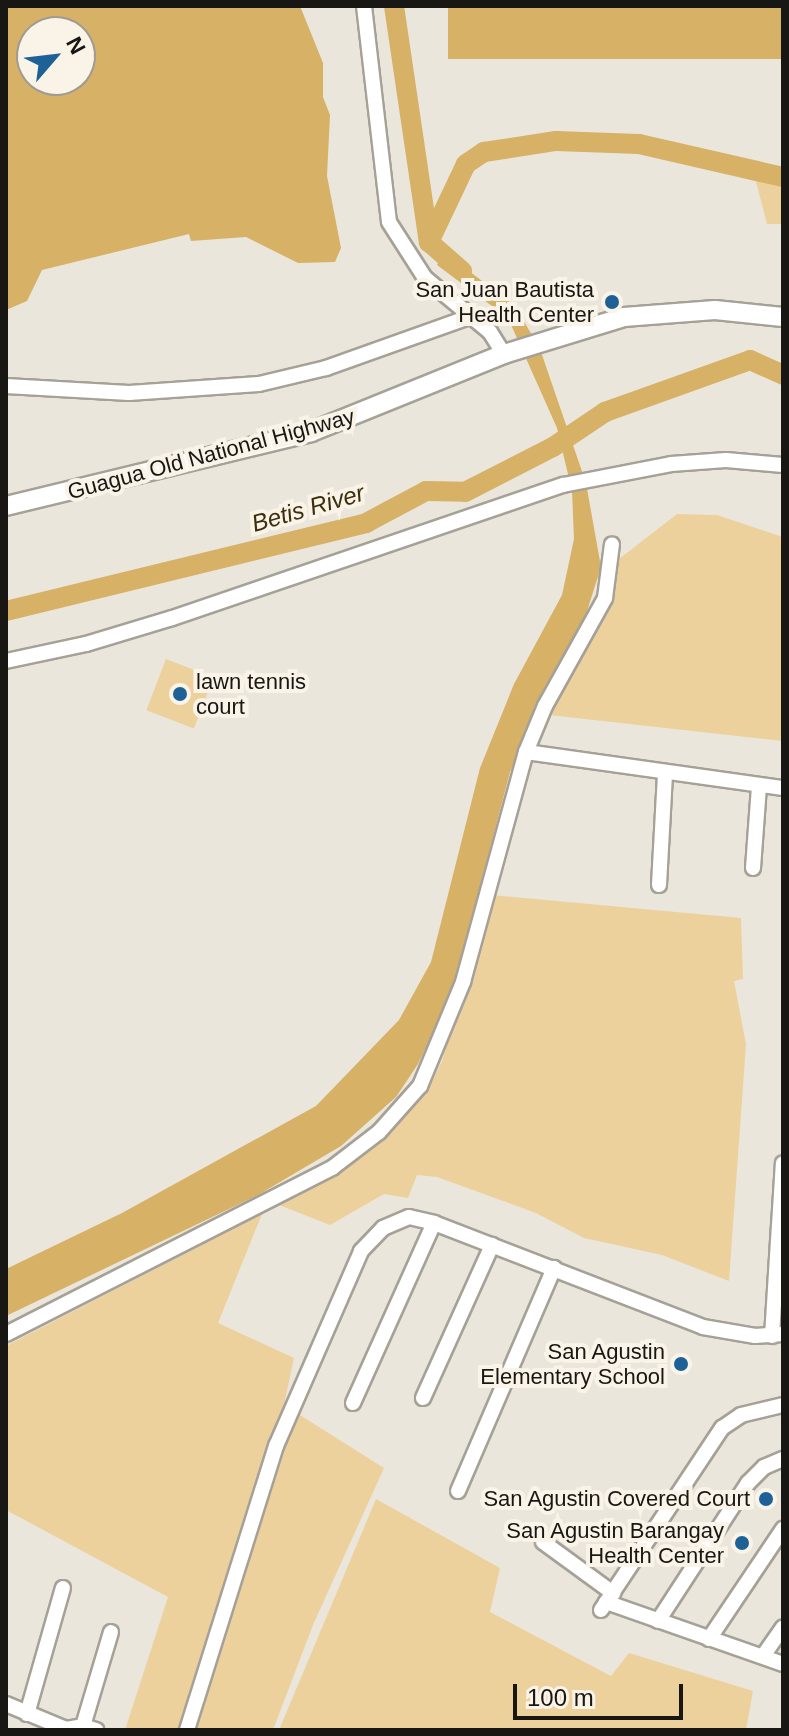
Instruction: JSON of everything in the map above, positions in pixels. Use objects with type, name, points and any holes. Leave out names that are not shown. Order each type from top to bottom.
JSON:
[{"type":"main road","name":"Guagua Old National Highway","points":[[6,506],[311,432],[509,352],[663,311],[783,317]]},
{"type":"street","points":[[364,6],[389,222],[425,278],[472,316],[509,352]]},
{"type":"street","points":[[6,386],[129,393],[259,384],[326,368],[472,316]]},
{"type":"street","points":[[6,661],[86,644],[172,618],[563,485],[685,463],[783,465]]},
{"type":"street","points":[[6,1334],[305,1184],[355,1153],[400,1111],[435,1058],[463,982],[526,752],[545,706],[605,598],[612,544]]},
{"type":"street","points":[[526,752],[665,774],[783,788]]},
{"type":"street","points":[[659,885],[665,774]]},
{"type":"street","points":[[753,868],[759,786]]},
{"type":"street","points":[[187,1730],[276,1446],[361,1251],[383,1228],[409,1217],[434,1223],[703,1327],[777,1335],[783,1163]]},
{"type":"street","points":[[353,1403],[434,1223]]},
{"type":"street","points":[[423,1398],[492,1245]]},
{"type":"street","points":[[458,1491],[554,1268]]},
{"type":"street","points":[[607,1602],[722,1428],[741,1415],[783,1405]]},
{"type":"street","points":[[658,1621],[748,1483],[764,1467],[783,1459]]},
{"type":"street","points":[[709,1639],[783,1529]]},
{"type":"street","points":[[543,1542],[607,1602],[783,1664]]},
{"type":"street","points":[[27,1714],[63,1588]]},
{"type":"street","points":[[763,1656],[783,1627]]},
{"type":"street","points":[[6,1704],[66,1729],[90,1728],[111,1632]]},
{"type":"shaded area","points":[[6,6],[300,6],[323,63],[323,97],[330,115],[327,176],[341,248],[335,262],[298,263],[246,237],[191,241],[189,234],[42,270],[27,301],[6,310]]},
{"type":"shaded area","points":[[448,6],[783,6],[783,59],[448,59]]},
{"type":"shaded area","points":[[755,178],[783,181],[783,224],[767,224]]},
{"type":"shaded area","points":[[446,247],[465,268],[515,306],[540,349],[586,483],[601,567],[582,627],[543,696],[510,772],[453,990],[418,1064],[396,1097],[341,1146],[258,1195],[6,1316],[6,1269],[122,1213],[316,1106],[399,1020],[431,962],[480,768],[514,684],[562,595],[574,539],[572,491],[557,428],[508,318],[437,265]]},
{"type":"shaded area","points":[[677,514],[717,515],[783,537],[783,741],[549,715],[610,600],[619,559]]},
{"type":"shaded area","name":"lawn tennis court","points":[[166,659],[214,677],[194,729],[146,710]]},
{"type":"shaded area","points":[[492,895],[741,918],[743,979],[734,981],[746,1044],[729,1281],[662,1255],[584,1238],[536,1213],[437,1177],[417,1175],[408,1198],[384,1194],[330,1225],[279,1205],[358,1157],[426,1094],[442,1061]]},
{"type":"shaded area","points":[[262,1214],[218,1323],[294,1358],[284,1405],[384,1468],[313,1625],[273,1730],[125,1730],[168,1597],[6,1510],[6,1346]]},
{"type":"shaded area","points":[[376,1499],[500,1568],[490,1612],[611,1676],[629,1653],[753,1691],[746,1730],[279,1730]]},
{"type":"waterway","points":[[394,6],[429,242]]},
{"type":"waterway","points":[[429,242],[466,164],[484,152],[556,141],[639,144],[783,177]]},
{"type":"waterway","points":[[429,242],[462,271]]},
{"type":"waterway","name":"Betis River","points":[[6,611],[366,523],[426,491],[465,492],[553,447],[605,412],[750,360],[783,375]]},
{"type":"place","name":"San Juan Bautista Health Center","points":[[612,302]]},
{"type":"place","name":"lawn tennis court","points":[[180,694]]},
{"type":"place","name":"San Agustin Elementary School","points":[[681,1364]]},
{"type":"place","name":"San Agustin Covered Court","points":[[766,1499]]},
{"type":"place","name":"San Agustin Barangay Health Center","points":[[742,1543]]}]
